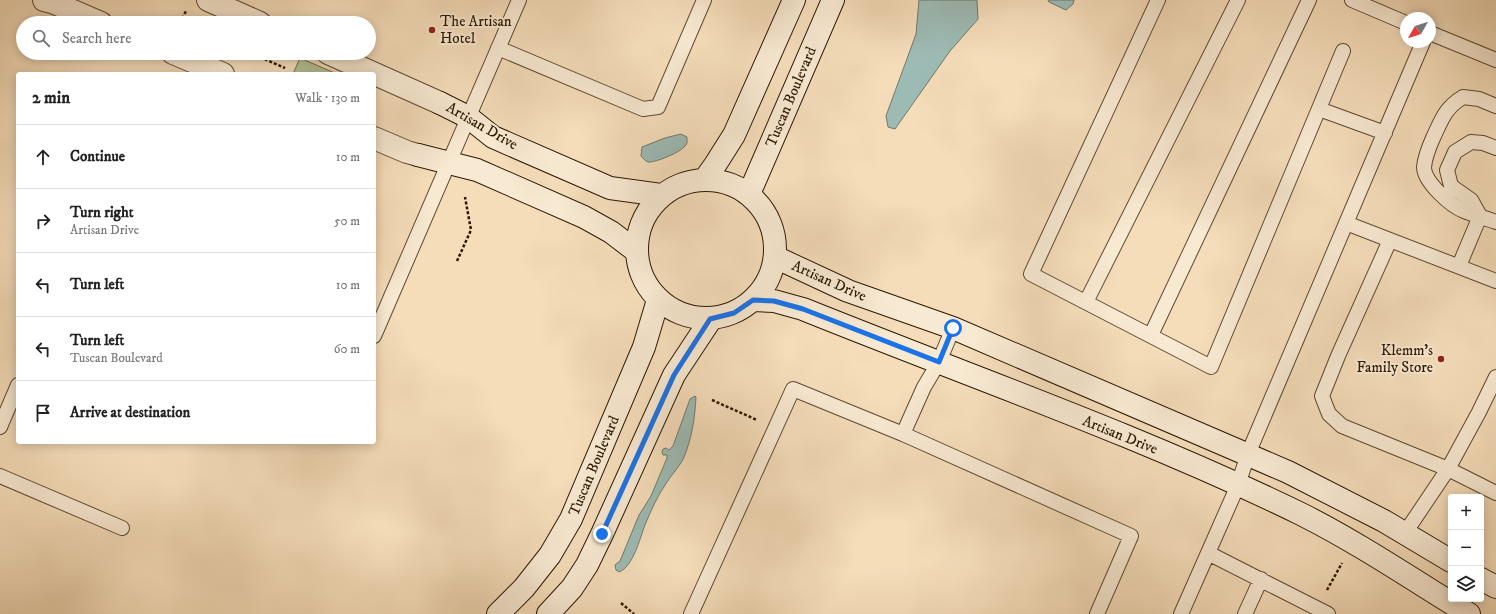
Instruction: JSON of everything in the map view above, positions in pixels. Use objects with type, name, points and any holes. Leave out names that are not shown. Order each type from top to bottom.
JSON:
[{"type":"main road","points":[[44,0],[85,16]]},
{"type":"main road","points":[[208,0],[244,16]]},
{"type":"main road","points":[[704,179],[715,165],[734,135],[794,0]]},
{"type":"main road","name":"Tuscan Boulevard","points":[[749,194],[833,0]]},
{"type":"main road","points":[[190,60],[218,72]]},
{"type":"main road","name":"Artisan Drive","points":[[344,60],[371,72]]},
{"type":"main road","name":"Artisan Drive","points":[[376,74],[468,117],[493,137],[610,188],[661,195]]},
{"type":"main road","points":[[376,139],[406,152],[477,170],[584,217],[611,232],[636,251]]},
{"type":"main road","points":[[704,179],[728,183],[749,194],[764,212],[773,233],[775,257],[771,273],[764,288],[753,300],[734,313],[710,319],[692,317],[673,311],[658,300],[644,281],[636,258],[636,251],[637,235],[646,213],[661,195],[681,183],[704,179]]},
{"type":"main road","name":"Artisan Drive","points":[[775,257],[848,291],[953,328],[1248,454],[1288,472],[1384,521],[1448,559]]},
{"type":"main road","name":"Tuscan Boulevard","points":[[498,614],[524,588],[550,555],[571,519],[644,347],[658,300]]},
{"type":"main road","name":"Artisan Drive","points":[[753,300],[774,301],[803,309],[939,362],[1238,485],[1302,515],[1371,553],[1468,614]]},
{"type":"main road","points":[[548,614],[572,588],[587,565],[674,375],[710,319]]},
{"type":"main road","points":[[1484,580],[1496,588]]},
{"type":"lane","points":[[376,331],[519,0]]},
{"type":"lane","points":[[498,48],[643,109],[658,106],[704,0]]},
{"type":"lane","points":[[1158,0],[1031,274],[1211,367],[1343,51]]},
{"type":"lane","points":[[1086,302],[1238,0]]},
{"type":"lane","points":[[1151,335],[1309,0]]},
{"type":"lane","points":[[1352,0],[1400,20]]},
{"type":"lane","points":[[1436,35],[1496,60]]},
{"type":"lane","points":[[1181,614],[1238,485],[1248,454],[1420,48]]},
{"type":"lane","points":[[1496,106],[1479,99],[1463,97],[1452,104],[1444,113],[1427,152],[1424,168],[1429,183],[1440,194],[1462,210],[1496,222]]},
{"type":"lane","points":[[1319,109],[1384,133]]},
{"type":"lane","points":[[1480,216],[1471,200],[1451,186],[1447,170],[1455,152],[1471,142],[1483,143],[1496,148]]},
{"type":"lane","points":[[1459,266],[1480,216]]},
{"type":"lane","points":[[1346,223],[1496,281]]},
{"type":"lane","points":[[1390,240],[1338,356],[1322,396],[1329,414],[1342,426],[1448,469],[1496,494]]},
{"type":"lane","points":[[903,434],[924,387],[939,362],[953,328]]},
{"type":"lane","points":[[1405,533],[1448,469],[1496,377]]},
{"type":"lane","points":[[691,614],[793,389],[903,434],[1131,536],[1097,614]]},
{"type":"lane","points":[[0,427],[16,390]]},
{"type":"lane","points":[[0,476],[122,528]]},
{"type":"lane","points":[[1208,553],[1328,614]]},
{"type":"lane","points":[[1246,614],[1261,579]]},
{"type":"path","points":[[267,60],[285,68]]},
{"type":"path","points":[[457,261],[471,230],[465,197]]},
{"type":"path","points":[[712,400],[758,421]]},
{"type":"path","points":[[1324,594],[1345,557]]},
{"type":"path","points":[[621,603],[634,614]]},
{"type":"green space","points":[[299,60],[305,60],[332,72],[294,72]]},
{"type":"water","points":[[919,0],[977,0],[978,19],[950,51],[895,129],[888,127],[886,116],[916,34]]},
{"type":"water","points":[[1048,0],[1074,0],[1073,4],[1066,10],[1049,2]]},
{"type":"water","points":[[681,134],[687,137],[687,144],[679,151],[662,159],[651,162],[647,162],[641,156],[642,147],[665,138]]},
{"type":"water","points":[[695,396],[696,405],[693,427],[684,457],[655,503],[647,519],[632,558],[624,569],[619,572],[616,570],[615,565],[620,561],[639,515],[651,496],[667,458],[667,455],[663,455],[663,449],[666,448],[669,450],[673,446],[690,399]]},
{"type":"place","name":"The Artisan Hotel","points":[[432,30]]},
{"type":"place","name":"Klemm's Family Store","points":[[1441,359]]},
{"type":"route","points":[[602,534],[674,375],[710,319],[734,313],[753,300],[774,301],[803,309],[939,362],[953,328]]}]
